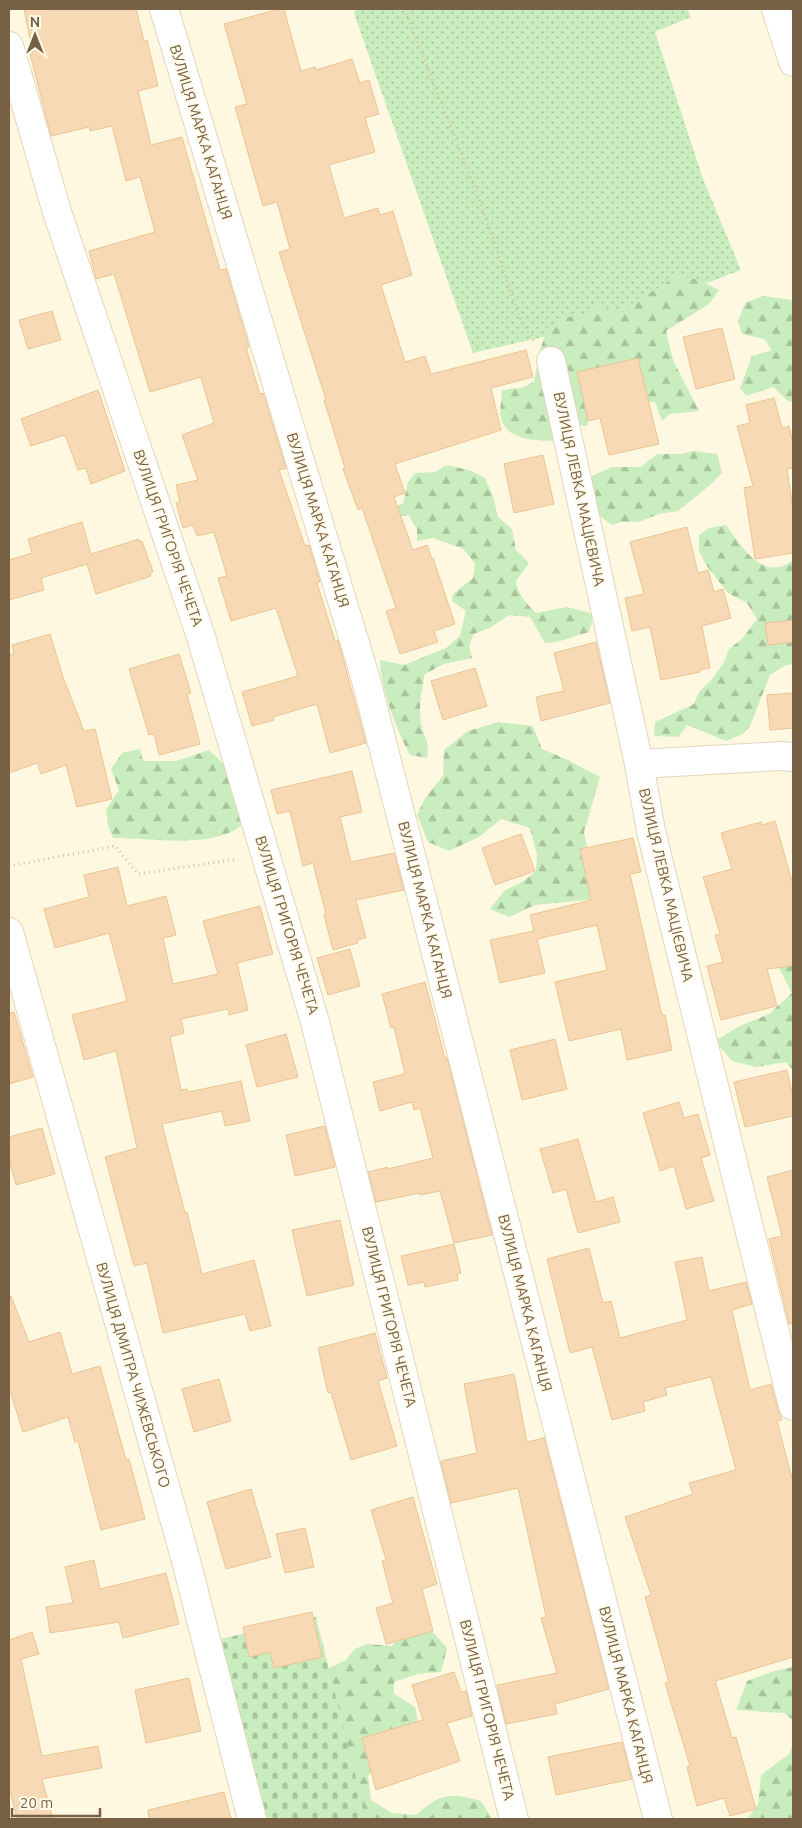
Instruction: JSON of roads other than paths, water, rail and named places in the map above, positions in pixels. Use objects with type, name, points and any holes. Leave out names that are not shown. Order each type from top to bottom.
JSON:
[{"type":"street","name":"ВУЛИЦЯ МАРКА КАГАНЦЯ","points":[[164,9],[366,680],[658,1819]]},
{"type":"street","points":[[776,9],[793,62]]},
{"type":"street","name":"ВУЛИЦЯ ГРИГОРІЯ ЧЕЧЕТА","points":[[9,46],[57,212],[201,637],[316,1022],[514,1819]]},
{"type":"street","name":"ВУЛИЦЯ ЛЕВКА МАЦІЄВИЧА","points":[[551,361],[639,764],[651,831],[793,1406]]},
{"type":"street","points":[[639,764],[781,756],[793,757]]},
{"type":"street","name":"ВУЛИЦЯ ДМИТРА ЧИЖЕВСЬКОГО","points":[[9,932],[185,1557],[252,1819]]}]
